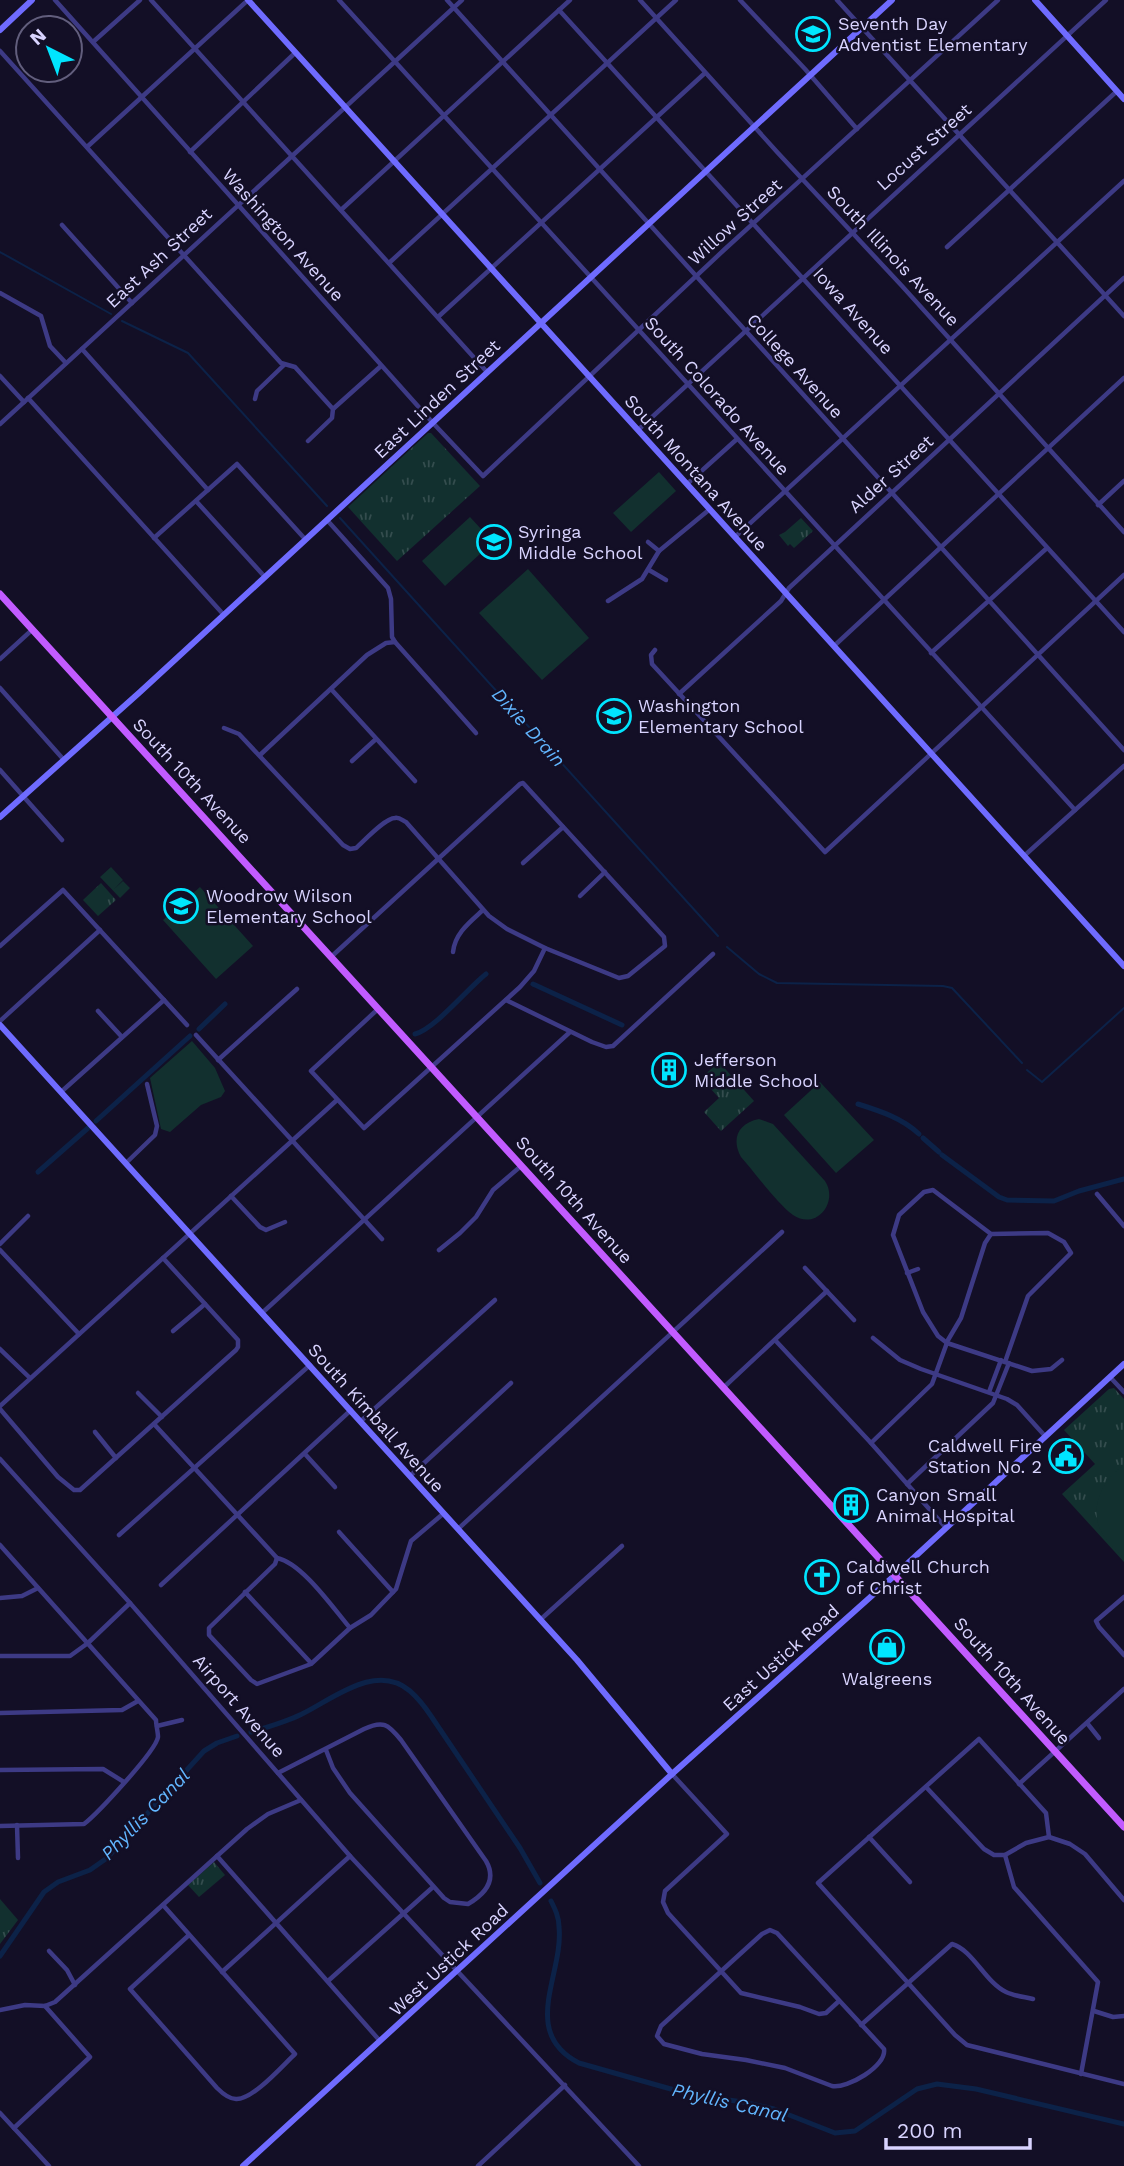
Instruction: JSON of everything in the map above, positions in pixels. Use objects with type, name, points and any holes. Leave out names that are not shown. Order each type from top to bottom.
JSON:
[{"type":"main road","name":"South 10th Avenue","points":[[0,593],[1124,1827]]},
{"type":"street","points":[[0,30],[32,0]]},
{"type":"street","name":"Washington Avenue","points":[[55,0],[433,423],[483,476],[493,467]]},
{"type":"street","points":[[93,42],[139,0]]},
{"type":"street","points":[[151,0],[487,372]]},
{"type":"street","points":[[86,147],[248,0]]},
{"type":"street","name":"South Montana Avenue","points":[[248,0],[1124,966]]},
{"type":"street","name":"South Colorado Avenue","points":[[339,0],[1075,810]]},
{"type":"street","name":"College Avenue","points":[[447,0],[1124,750]]},
{"type":"street","name":"East Ash Street","points":[[0,424],[462,0]]},
{"type":"street","points":[[341,210],[570,0]]},
{"type":"street","name":"South Illinois Avenue","points":[[640,0],[1124,532]]},
{"type":"street","points":[[389,263],[676,0]]},
{"type":"street","points":[[740,0],[857,129]]},
{"type":"street","points":[[837,0],[1124,316]]},
{"type":"street","name":"East Linden Street","points":[[0,817],[892,0]]},
{"type":"street","name":"Willow Street","points":[[493,467],[590,377],[593,371],[998,0]]},
{"type":"street","points":[[1035,0],[1124,99]]},
{"type":"street","name":"Locust Street","points":[[638,430],[1106,0]]},
{"type":"street","name":"Iowa Avenue","points":[[559,10],[1124,632]]},
{"type":"street","points":[[0,51],[284,365],[295,367],[334,411]]},
{"type":"street","points":[[190,152],[295,52]]},
{"type":"street","points":[[438,317],[705,73]]},
{"type":"street","points":[[947,247],[1117,91]]},
{"type":"street","points":[[735,537],[1124,181]]},
{"type":"street","points":[[62,225],[132,303]]},
{"type":"street","name":"Alder Street","points":[[679,694],[781,601],[786,593],[891,492],[1124,278]]},
{"type":"street","points":[[0,293],[41,316],[50,346],[66,363]]},
{"type":"street","points":[[82,349],[208,490]]},
{"type":"street","points":[[255,399],[257,391],[284,365]]},
{"type":"street","points":[[308,441],[332,418],[334,411],[381,366]]},
{"type":"street","points":[[0,376],[26,400],[223,614]]},
{"type":"street","points":[[834,646],[1124,378]]},
{"type":"street","points":[[687,484],[737,439]]},
{"type":"street","points":[[154,538],[237,464],[305,539]]},
{"type":"street","points":[[1098,505],[1124,481]]},
{"type":"street","points":[[196,501],[264,576]]},
{"type":"street","points":[[608,601],[642,579],[659,551],[710,509]]},
{"type":"street","points":[[327,520],[388,588],[392,637],[395,642],[476,733]]},
{"type":"street","points":[[648,542],[659,551]]},
{"type":"street","points":[[931,653],[1048,548]]},
{"type":"street","points":[[649,570],[666,580]]},
{"type":"street","points":[[655,650],[651,658],[652,664],[825,852],[1124,575]]},
{"type":"street","points":[[0,659],[33,629]]},
{"type":"street","points":[[260,755],[367,655],[386,643],[395,642]]},
{"type":"street","points":[[0,688],[64,760]]},
{"type":"street","points":[[331,689],[415,781]]},
{"type":"street","points":[[224,728],[239,734],[343,845],[350,849],[356,848],[393,817],[400,818],[406,822],[438,859],[483,910],[507,929],[545,948],[618,978],[628,976],[665,946],[664,937],[523,783],[520,784],[438,859],[331,957]]},
{"type":"street","points":[[352,761],[376,738]]},
{"type":"street","points":[[1024,856],[1124,766]]},
{"type":"street","points":[[0,770],[62,840]]},
{"type":"street","points":[[523,863],[563,827]]},
{"type":"street","points":[[580,896],[605,872]]},
{"type":"street","points":[[0,946],[63,890],[187,1025]]},
{"type":"street","points":[[453,952],[454,941],[463,928],[483,910]]},
{"type":"street","points":[[0,1023],[100,930]]},
{"type":"street","points":[[378,1009],[312,1071],[363,1128],[506,1000],[534,971],[545,948]]},
{"type":"street","points":[[506,1000],[570,1032],[606,1047],[613,1046],[713,954]]},
{"type":"street","points":[[218,1060],[297,989]]},
{"type":"street","points":[[61,1093],[164,1000]]},
{"type":"street","points":[[98,1010],[122,1037]]},
{"type":"street","name":"South Kimball Avenue","points":[[0,1023],[541,1620],[672,1774],[727,1834],[665,1891],[663,1902],[667,1913],[720,1973]]},
{"type":"street","points":[[262,1313],[570,1032]]},
{"type":"street","points":[[196,1035],[382,1239]]},
{"type":"street","points":[[126,1163],[152,1140],[157,1131],[147,1084]]},
{"type":"street","points":[[163,1258],[237,1340],[238,1347],[80,1490],[74,1490],[58,1477],[0,1408],[30,1378],[337,1100]]},
{"type":"street","points":[[439,1250],[476,1217],[493,1190],[522,1166]]},
{"type":"street","points":[[907,1484],[993,1403],[998,1395],[1005,1362],[1028,1296],[1071,1253],[1064,1242],[1048,1233],[990,1234],[933,1190],[923,1192],[899,1215],[893,1235],[923,1312],[938,1336],[947,1343],[1005,1362],[1031,1371],[1051,1369],[1062,1360]]},
{"type":"street","points":[[1097,1194],[1124,1226]]},
{"type":"street","points":[[231,1196],[266,1230],[285,1222]]},
{"type":"street","points":[[0,1244],[29,1216]]},
{"type":"street","points":[[458,1529],[782,1232]]},
{"type":"street","points":[[871,1443],[932,1384],[947,1343],[961,1318],[990,1234]]},
{"type":"street","points":[[0,1250],[79,1334]]},
{"type":"street","points":[[805,1268],[854,1320]]},
{"type":"street","points":[[907,1273],[918,1269]]},
{"type":"street","points":[[723,1388],[827,1292]]},
{"type":"street","points":[[361,1421],[495,1300]]},
{"type":"street","points":[[173,1332],[205,1304]]},
{"type":"street","points":[[873,1338],[900,1360],[998,1395],[1017,1405],[1045,1436]]},
{"type":"street","points":[[775,1340],[946,1528]]},
{"type":"street","points":[[0,1349],[30,1378]]},
{"type":"street","points":[[989,1392],[1005,1362]]},
{"type":"street","name":"East Ustick Road","points":[[672,1774],[894,1576],[1124,1364]]},
{"type":"street","points":[[119,1535],[310,1365]]},
{"type":"street","points":[[1110,1377],[1124,1392]]},
{"type":"street","points":[[410,1476],[511,1383]]},
{"type":"street","points":[[138,1392],[162,1417]]},
{"type":"street","points":[[161,1584],[352,1410]]},
{"type":"street","points":[[154,1424],[277,1558],[291,1563],[306,1577],[350,1628]]},
{"type":"street","points":[[95,1432],[116,1458]]},
{"type":"street","points":[[304,1454],[335,1487]]},
{"type":"street","name":"Airport Avenue","points":[[0,1459],[130,1603],[350,1856],[639,2166]]},
{"type":"street","points":[[277,1558],[275,1564],[211,1624],[208,1631],[257,1685],[311,1664],[350,1628],[370,1615],[396,1590],[411,1541],[444,1513]]},
{"type":"street","points":[[339,1532],[393,1592]]},
{"type":"street","points":[[0,1545],[156,1720],[158,1737],[124,1782],[84,1824],[0,1826]]},
{"type":"street","points":[[541,1620],[622,1546]]},
{"type":"street","points":[[0,1598],[22,1596],[38,1588]]},
{"type":"street","points":[[245,1592],[311,1664]]},
{"type":"street","points":[[1124,1597],[1096,1620],[1099,1628],[1124,1655]]},
{"type":"street","points":[[0,1656],[70,1656],[88,1643],[130,1603]]},
{"type":"street","points":[[1019,1784],[1124,1689]]},
{"type":"street","points":[[0,1713],[122,1710],[138,1701]]},
{"type":"street","points":[[156,1726],[182,1720]]},
{"type":"street","points":[[278,1773],[376,1723],[385,1724],[401,1740],[491,1869],[487,1889],[468,1904],[450,1902],[433,1887],[349,1793],[326,1750]]},
{"type":"street","points":[[1087,1723],[1099,1738]]},
{"type":"street","points":[[1049,1837],[1046,1814],[979,1739],[818,1883],[967,2045],[1124,2084]]},
{"type":"street","points":[[0,1770],[103,1769],[124,1782]]},
{"type":"street","name":"West Ustick Road","points":[[243,2166],[672,1774]]},
{"type":"street","points":[[926,1787],[984,1849],[994,1855],[1005,1855],[1026,1843],[1049,1837],[1070,1844],[1085,1854],[1124,1900]]},
{"type":"street","points":[[0,2010],[25,2005],[46,2006],[55,2002],[247,1829],[268,1814],[301,1800]]},
{"type":"street","points":[[18,1825],[18,1858]]},
{"type":"street","points":[[869,1838],[910,1882]]},
{"type":"street","points":[[1005,1855],[1014,1887],[1098,1982],[1081,2074]]},
{"type":"street","points":[[216,1856],[381,2041]]},
{"type":"street","points":[[222,1972],[350,1856]]},
{"type":"street","points":[[328,1981],[433,1887]]},
{"type":"street","points":[[163,1905],[295,2054],[254,2092],[237,2099],[227,2096],[217,2088],[130,1989],[189,1935]]},
{"type":"street","points":[[770,1930],[778,1933],[884,2049],[885,2056],[881,2063],[847,2085],[839,2087],[785,2068],[702,2054],[664,2044],[657,2036],[660,2026],[720,1973],[762,1934],[770,1930]]},
{"type":"street","points":[[861,2025],[952,1944],[959,1946],[990,1980],[1006,1992],[1033,1999]]},
{"type":"street","points":[[50,1951],[75,1985]]},
{"type":"street","points":[[720,1973],[741,1993],[748,1996],[800,2007],[819,2014],[827,2012],[839,2001]]},
{"type":"street","points":[[14,2128],[90,2057],[46,2006]]},
{"type":"street","points":[[1094,2011],[1113,2017],[1124,2016]]},
{"type":"street","points":[[478,2166],[565,2085]]},
{"type":"street","points":[[0,2113],[49,2166]]},
{"type":"green space","points":[[431,433],[480,486],[397,561],[348,507]]},
{"type":"green space","points":[[659,472],[676,491],[631,532],[613,513]]},
{"type":"green space","points":[[470,517],[493,542],[445,586],[422,561]]},
{"type":"green space","points":[[801,518],[813,531],[794,548],[790,544],[788,546],[779,535]]},
{"type":"green space","points":[[528,569],[589,638],[542,680],[479,613]]},
{"type":"green space","points":[[111,867],[123,880],[114,889],[123,881],[130,888],[120,898],[100,877]]},
{"type":"green space","points":[[101,883],[116,900],[98,916],[83,900]]},
{"type":"green space","points":[[200,887],[253,946],[216,979],[163,920]]},
{"type":"green space","points":[[192,1041],[215,1068],[225,1091],[221,1097],[201,1105],[170,1132],[161,1129],[150,1078]]},
{"type":"green space","points":[[719,1062],[754,1101],[721,1131],[704,1112],[719,1098],[701,1078]]},
{"type":"green space","points":[[820,1082],[874,1140],[836,1173],[784,1115]]},
{"type":"green space","points":[[759,1119],[773,1124],[825,1181],[829,1197],[823,1212],[817,1217],[802,1219],[793,1215],[773,1196],[741,1157],[737,1144],[738,1133],[746,1124]]},
{"type":"green space","points":[[1114,1388],[1124,1399],[1124,1562],[1062,1494],[1095,1464],[1064,1430],[1109,1389]]},
{"type":"green space","points":[[1124,1465],[1124,1558],[1102,1533],[1098,1523],[1097,1504],[1104,1486]]},
{"type":"green space","points":[[214,1862],[225,1875],[199,1897],[188,1885]]},
{"type":"green space","points":[[0,1899],[18,1920],[0,1944]]},
{"type":"waterway","name":"Dixie Drain","points":[[0,252],[111,314]]},
{"type":"waterway","name":"Dixie Drain","points":[[122,321],[188,353],[327,506]]},
{"type":"waterway","name":"Dixie Drain","points":[[340,518],[718,936]]},
{"type":"waterway","name":"Dixie Drain","points":[[727,947],[759,974],[777,983],[952,988],[1022,1063]]},
{"type":"waterway","points":[[415,1034],[442,1017],[486,974]]},
{"type":"waterway","points":[[533,984],[622,1025]]},
{"type":"waterway","points":[[199,1029],[225,1004]]},
{"type":"waterway","name":"Dixie Drain","points":[[1027,1070],[1042,1082],[1124,1008]]},
{"type":"waterway","points":[[96,1121],[190,1036]]},
{"type":"waterway","points":[[858,1104],[898,1119],[919,1134]]},
{"type":"waterway","points":[[38,1172],[88,1128]]},
{"type":"waterway","points":[[923,1138],[939,1152]]},
{"type":"waterway","points":[[942,1155],[1007,1200],[1054,1201],[1124,1179]]},
{"type":"waterway","name":"Phyllis Canal","points":[[251,1732],[296,1717],[355,1686],[383,1680],[397,1683],[410,1691],[426,1709],[520,1848],[540,1883]]},
{"type":"waterway","name":"Phyllis Canal","points":[[0,1956],[44,1892],[58,1882],[90,1870],[107,1858],[204,1751],[237,1736]]},
{"type":"waterway","name":"Phyllis Canal","points":[[551,1901],[558,1920],[559,1945],[548,2001],[548,2019],[551,2035],[561,2050],[579,2063],[692,2095],[774,2109],[835,2133],[855,2131],[917,2089],[937,2084],[976,2089],[1124,2124]]},
{"type":"place","name":"Seventh Day Adventist Elementary","points":[[813,34]]},
{"type":"place","name":"Syringa Middle School","points":[[494,542]]},
{"type":"place","name":"Washington Elementary School","points":[[614,716]]},
{"type":"place","name":"Woodrow Wilson Elementary School","points":[[181,906]]},
{"type":"place","name":"Jefferson Middle School","points":[[669,1070]]},
{"type":"place","name":"Caldwell Fire Station No. 2","points":[[1066,1456]]},
{"type":"place","name":"Canyon Small Animal Hospital","points":[[851,1505]]},
{"type":"place","name":"Caldwell Church of Christ","points":[[822,1577]]},
{"type":"place","name":"Walgreens","points":[[887,1647]]}]
